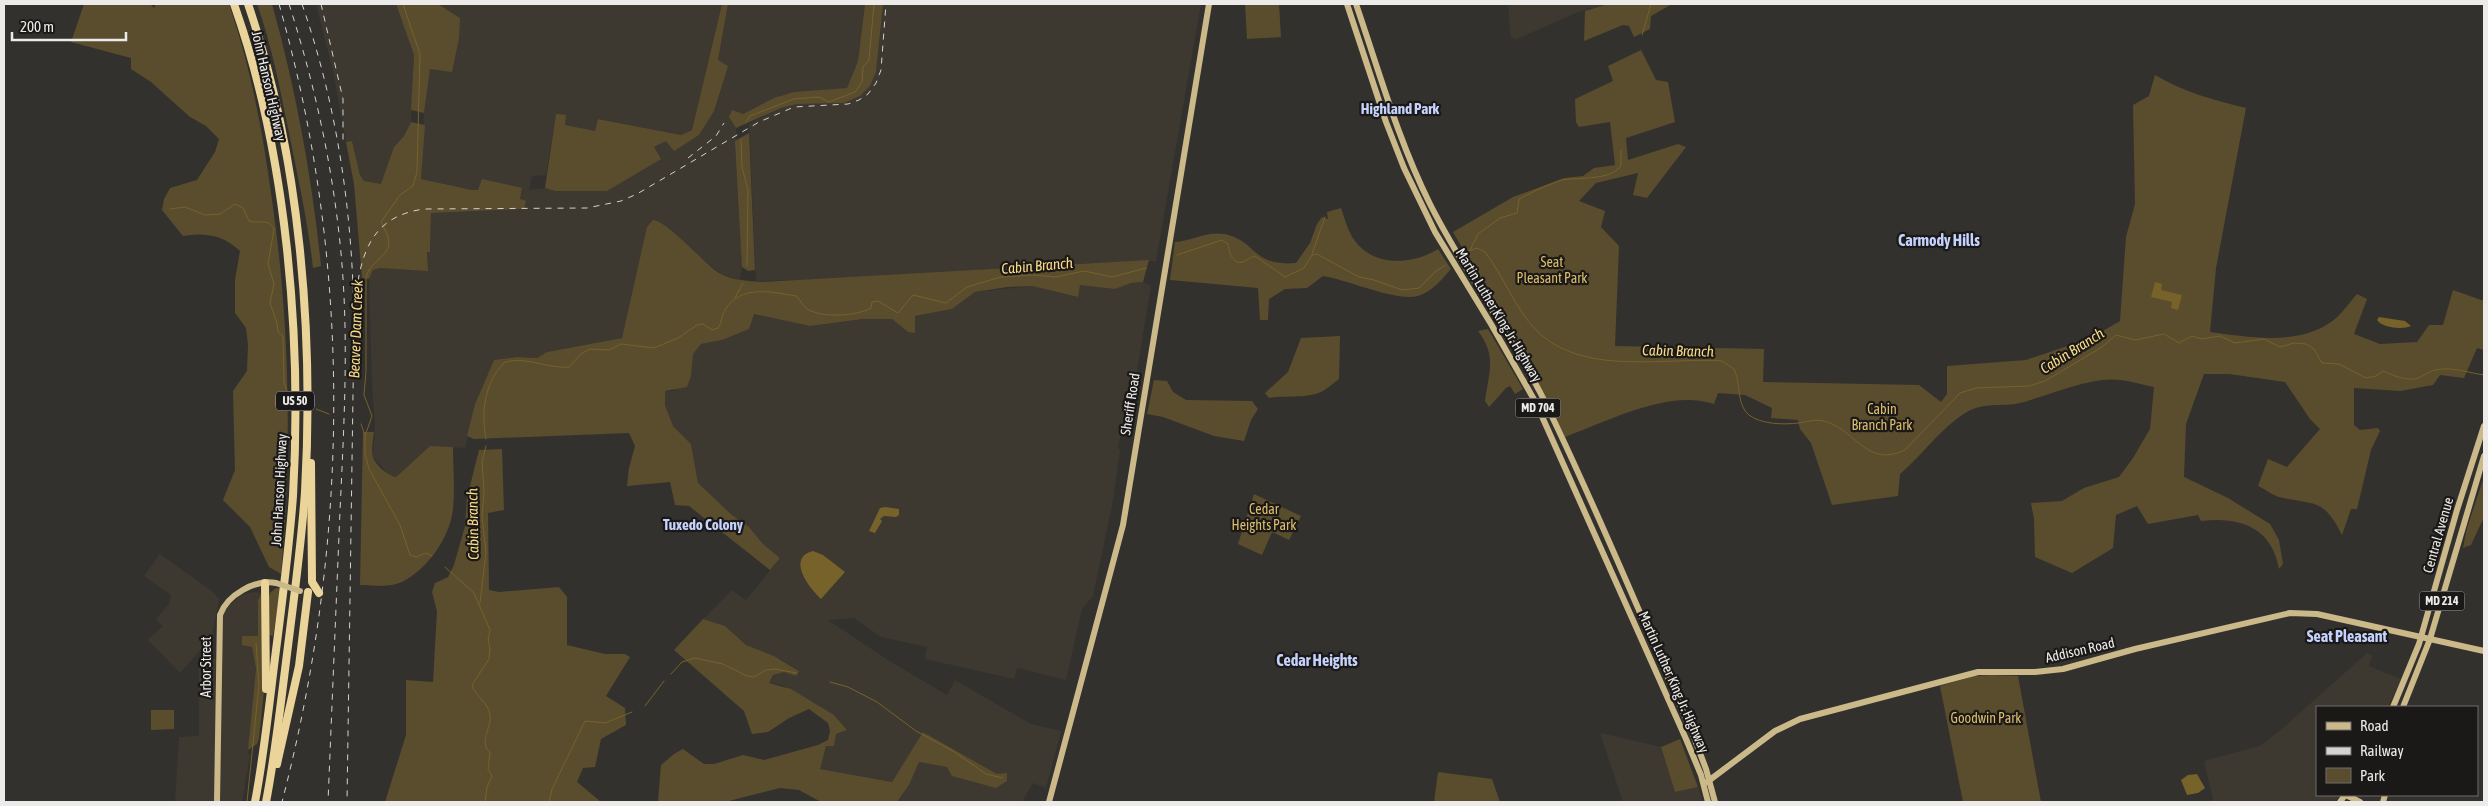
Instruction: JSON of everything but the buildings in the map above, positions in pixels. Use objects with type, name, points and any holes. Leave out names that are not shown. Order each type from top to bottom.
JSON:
[{"type":"highway","name":"John Hanson Highway","points":[[234,4],[256,74],[273,160],[286,247],[294,346],[295,435],[290,528],[255,802]]},
{"type":"highway","name":"John Hanson Highway","points":[[248,4],[267,70],[287,165],[301,273],[306,369],[306,464],[302,533],[266,802]]},
{"type":"highway","points":[[306,369],[310,396],[312,579],[314,588],[319,593]]},
{"type":"highway","points":[[265,583],[265,731]]},
{"type":"highway","points":[[266,802],[295,687],[304,592]]},
{"type":"main road","name":"Sheriff Road","points":[[1048,802],[1123,525],[1208,4]]},
{"type":"main road","name":"Martin Luther King Jr. Highway","points":[[1346,4],[1386,122],[1409,179],[1429,220],[1491,324],[1539,410],[1715,802]]},
{"type":"main road","name":"Martin Luther King Jr. Highway","points":[[1356,4],[1404,147],[1436,215],[1518,353],[1551,414],[1692,732],[1707,782],[1708,802]]},
{"type":"main road","points":[[1409,179],[1415,185],[1430,215],[1436,215]]},
{"type":"main road","points":[[1429,220],[1436,224],[1455,256],[1464,264]]},
{"type":"main road","name":"Central Avenue","points":[[2394,706],[2421,638],[2484,426]]},
{"type":"main road","name":"Central Avenue","points":[[2403,706],[2430,639],[2484,456]]},
{"type":"main road","points":[[2452,529],[2449,555],[2453,562]]},
{"type":"main road","points":[[265,583],[276,583],[304,592]]},
{"type":"main road","name":"Arbor Street","points":[[216,802],[220,615],[223,607],[233,596],[265,583]]},
{"type":"main road","name":"Addison Road","points":[[1707,782],[1768,736],[1793,721],[1978,672],[2035,672],[2063,669],[2135,649],[2290,613],[2317,614],[2484,651]]},
{"type":"main road","points":[[2408,706],[2414,683]]},
{"type":"shaded area","points":[[316,4],[396,4],[414,55],[411,122],[404,136],[394,147],[382,185],[364,181],[360,175],[352,141],[346,142],[333,71]]},
{"type":"shaded area","points":[[438,4],[722,4],[692,130],[681,135],[599,119],[595,132],[564,125],[556,114],[546,175],[532,176],[529,190],[545,188],[555,191],[660,159],[654,147],[666,141],[699,135],[718,60],[728,4],[865,4],[858,61],[847,88],[752,109],[743,114],[732,111],[729,117],[736,128],[742,267],[740,280],[721,274],[691,250],[669,228],[631,302],[622,338],[548,352],[537,358],[517,357],[494,360],[475,404],[465,448],[430,446],[396,477],[390,476],[373,457],[375,425],[369,279],[373,270],[380,268],[428,270],[427,252],[430,251],[431,213],[524,209],[520,199],[522,189],[472,190],[421,179],[424,113],[430,68],[460,18]]},
{"type":"shaded area","points":[[883,4],[1201,4],[1156,261],[1090,263],[838,279],[756,281],[749,124],[781,108],[797,104],[844,103],[860,96],[870,86],[876,72]]},
{"type":"shaded area","points":[[1508,4],[1608,4],[1578,12],[1515,40],[1511,37]]},
{"type":"shaded area","points":[[1143,282],[1151,286],[1135,383],[1118,446],[1120,451],[1113,501],[1093,596],[1082,609],[1066,680],[1017,668],[1014,679],[925,659],[927,647],[881,637],[854,618],[828,620],[891,662],[947,695],[955,680],[1031,724],[1061,731],[1046,788],[1033,783],[1022,802],[897,802],[909,785],[919,762],[997,774],[923,732],[892,782],[819,769],[826,746],[836,734],[846,730],[834,715],[782,685],[769,683],[773,675],[784,672],[796,676],[799,670],[774,656],[746,645],[725,626],[703,619],[732,590],[746,600],[780,558],[763,544],[749,527],[732,515],[698,483],[691,444],[673,426],[665,404],[664,391],[674,391],[691,376],[693,354],[701,344],[722,340],[753,314],[810,326],[863,319],[892,319],[908,332],[915,332],[915,316],[952,309],[975,292],[1032,286],[1077,297],[1080,284],[1115,289],[1131,283]]},
{"type":"shaded area","points":[[2155,282],[2162,284],[2161,290],[2182,295],[2178,310],[2171,308],[2172,302],[2151,297]]},
{"type":"shaded area","points":[[2379,317],[2405,321],[2411,326],[2393,328],[2380,323],[2377,320]]},
{"type":"shaded area","points":[[880,508],[899,509],[899,515],[896,517],[884,516],[880,519],[882,521],[875,533],[869,531]]},
{"type":"shaded area","points":[[813,551],[823,555],[845,572],[821,599],[802,574],[801,560],[805,555]]},
{"type":"shaded area","points":[[160,554],[212,591],[219,599],[212,637],[180,673],[148,640],[163,626],[156,619],[169,604],[171,595],[144,576]]},
{"type":"shaded area","points":[[253,592],[262,593],[258,601],[258,636],[242,636],[252,646],[256,669],[248,754],[250,755],[242,802],[175,802],[179,737],[199,736],[199,658],[221,659],[225,610],[241,595]]},
{"type":"shaded area","points":[[2367,653],[2373,656],[2369,666],[2401,679],[2388,706],[2316,706],[2316,796],[2339,796],[2335,802],[2203,802],[2213,800],[2204,761],[2260,746],[2283,728]]},
{"type":"shaded area","points":[[1600,733],[1661,747],[1675,792],[1698,787],[1703,802],[1623,802]]},
{"type":"shaded area","points":[[2197,774],[2205,788],[2198,793],[2187,795],[2181,780],[2188,775]]},
{"type":"green space","points":[[84,4],[150,4],[154,8],[156,4],[229,4],[250,76],[265,150],[283,293],[288,433],[285,527],[281,574],[269,567],[250,527],[223,500],[235,470],[233,391],[247,371],[248,345],[246,328],[235,313],[235,280],[240,251],[227,241],[213,236],[199,234],[183,236],[162,210],[164,199],[170,188],[197,180],[215,152],[219,139],[206,126],[190,117],[151,82],[131,69],[131,58],[71,42]]},
{"type":"green space","points":[[257,4],[272,4],[296,101],[313,200],[321,266],[313,268],[303,200],[279,84]]},
{"type":"green space","points":[[396,4],[438,4],[460,18],[459,38],[452,72],[430,69],[424,113],[411,110],[414,55]]},
{"type":"green space","points":[[722,4],[728,4],[718,60],[728,66],[714,111],[699,135],[674,151],[666,141],[654,147],[661,159],[607,191],[555,191],[545,188],[556,114],[566,115],[565,125],[595,131],[598,119],[681,135],[692,130]]},
{"type":"green space","points":[[865,4],[883,4],[876,72],[870,86],[860,96],[844,103],[797,104],[781,108],[736,128],[729,117],[732,110],[743,114],[774,98],[794,92],[847,88],[858,61]]},
{"type":"green space","points":[[1245,4],[1279,4],[1281,37],[1247,39]]},
{"type":"green space","points":[[1608,4],[1672,4],[1651,16],[1650,29],[1634,37],[1629,26],[1623,25],[1584,41],[1585,11]]},
{"type":"green space","points":[[1641,50],[1656,80],[1668,82],[1675,122],[1626,138],[1628,160],[1678,144],[1686,147],[1647,198],[1633,195],[1638,173],[1596,183],[1579,201],[1605,211],[1601,227],[1619,246],[1615,346],[1764,349],[1763,382],[1919,385],[1941,402],[1947,394],[1947,366],[2026,360],[2091,338],[2120,321],[2126,237],[2135,204],[2133,105],[2149,96],[2155,75],[2199,95],[2246,108],[2216,268],[2210,332],[2272,338],[2303,334],[2318,330],[2331,322],[2357,294],[2367,299],[2354,334],[2380,344],[2417,342],[2429,325],[2443,325],[2453,290],[2484,301],[2484,350],[2477,348],[2464,378],[2440,375],[2433,385],[2400,391],[2354,388],[2354,425],[2360,430],[2378,428],[2380,431],[2371,450],[2357,509],[2351,509],[2342,535],[2329,514],[2317,505],[2279,497],[2258,486],[2268,459],[2287,467],[2320,429],[2310,419],[2285,382],[2229,374],[2204,374],[2186,424],[2184,477],[2228,498],[2270,524],[2279,540],[2283,564],[2279,569],[2269,543],[2252,527],[2228,520],[2201,521],[2198,515],[2148,524],[2137,506],[2116,515],[2113,548],[2072,573],[2035,557],[2034,519],[2031,503],[2062,501],[2084,488],[2119,477],[2150,429],[2154,387],[2129,381],[2096,381],[2020,403],[1973,409],[1957,418],[1948,426],[1900,474],[1898,496],[1832,505],[1811,443],[1800,429],[1798,420],[1771,418],[1772,408],[1745,395],[1718,393],[1714,404],[1696,400],[1658,404],[1619,416],[1565,437],[1521,348],[1453,232],[1513,197],[1564,178],[1583,176],[1594,168],[1615,165],[1610,122],[1579,127],[1576,122],[1575,99],[1613,81],[1608,66]]},
{"type":"green space","points":[[411,122],[425,125],[421,179],[472,190],[478,190],[482,179],[522,188],[520,199],[526,201],[524,209],[431,213],[430,252],[427,252],[428,271],[380,268],[373,270],[369,279],[362,278],[354,184],[346,142],[352,141],[360,175],[364,181],[381,184],[394,147],[404,136]]},
{"type":"green space","points":[[749,133],[755,270],[748,271],[742,267],[735,141]]},
{"type":"green space","points":[[1341,208],[1355,241],[1372,255],[1394,261],[1406,260],[1417,258],[1438,249],[1451,269],[1428,292],[1409,297],[1384,293],[1323,276],[1307,288],[1285,289],[1269,299],[1268,320],[1260,320],[1258,288],[1170,280],[1175,242],[1218,233],[1235,237],[1270,261],[1296,263],[1310,243],[1317,224],[1322,217],[1328,219],[1327,212]]},
{"type":"green space","points":[[653,220],[677,235],[719,273],[734,279],[756,282],[1149,260],[1143,282],[1131,283],[1115,289],[1080,285],[1078,297],[1032,286],[1007,287],[975,292],[952,309],[915,316],[915,333],[908,332],[892,319],[863,319],[810,326],[754,314],[749,329],[722,340],[701,344],[693,354],[691,376],[687,387],[665,391],[665,405],[673,426],[691,444],[698,483],[732,515],[749,527],[763,544],[780,558],[770,570],[689,506],[675,505],[670,482],[627,486],[629,468],[635,446],[629,433],[474,439],[467,436],[475,404],[494,360],[517,357],[537,358],[547,352],[622,338],[647,227]]},
{"type":"green space","points":[[1488,329],[1523,389],[1515,394],[1510,386],[1506,388],[1489,407],[1485,401],[1490,373],[1490,356],[1488,348],[1478,331]]},
{"type":"green space","points":[[1340,336],[1339,379],[1323,391],[1317,393],[1304,396],[1269,398],[1265,393],[1288,372],[1301,338]]},
{"type":"green space","points":[[1154,380],[1167,381],[1173,392],[1186,400],[1252,401],[1258,409],[1251,420],[1244,441],[1214,436],[1163,417],[1147,414]]},
{"type":"green space","points":[[363,432],[374,432],[372,451],[374,460],[383,470],[396,477],[430,446],[453,447],[454,501],[451,520],[447,530],[436,551],[421,569],[402,582],[392,585],[360,585]]},
{"type":"green space","points":[[502,449],[504,510],[488,513],[489,590],[499,592],[559,587],[567,597],[567,645],[605,654],[625,654],[630,657],[606,696],[625,708],[626,725],[601,739],[595,767],[583,768],[577,782],[601,802],[385,802],[406,735],[406,680],[433,682],[437,611],[432,592],[435,583],[448,577],[454,565],[465,526],[467,498],[479,450]]},
{"type":"green space","points":[[2484,477],[2484,517],[2471,545],[2463,548],[2467,528]]},
{"type":"green space","name":"Cedar Heights Park","points":[[1254,494],[1301,516],[1289,540],[1272,532],[1262,555],[1238,544]]},
{"type":"green space","points":[[276,588],[281,589],[273,636],[269,635],[269,597],[270,593]]},
{"type":"green space","points":[[262,593],[264,691],[259,738],[257,744],[248,750],[256,669],[252,647],[242,645],[242,636],[258,636],[258,600]]},
{"type":"green space","points":[[703,619],[725,626],[746,645],[774,656],[799,671],[796,676],[784,672],[773,675],[769,683],[791,689],[834,715],[847,730],[836,734],[834,746],[826,746],[820,769],[892,782],[923,732],[997,774],[1007,773],[1007,781],[996,788],[952,776],[947,767],[919,762],[909,785],[897,802],[821,802],[799,790],[780,788],[725,802],[658,802],[661,765],[683,749],[704,764],[714,764],[743,755],[764,760],[818,745],[828,740],[830,731],[828,723],[809,709],[789,718],[768,732],[752,734],[744,711],[674,650]]},
{"type":"green space","name":"Goodwin Park","points":[[1974,676],[2018,676],[2041,802],[1963,802],[1940,686]]},
{"type":"green space","points":[[151,710],[174,710],[174,729],[151,730]]},
{"type":"green space","points":[[1680,739],[1698,787],[1675,792],[1661,747]]},
{"type":"green space","points":[[1438,772],[1492,779],[1500,802],[1434,802]]},
{"type":"waterway","name":"Beaver Dam Creek","points":[[403,4],[420,54],[417,172],[413,186],[400,195],[381,222],[388,236],[389,246],[370,269],[366,278],[366,371],[364,395],[372,416],[365,436],[365,454],[369,469],[400,525],[410,555],[416,557],[426,553],[432,556]]},
{"type":"waterway","points":[[746,122],[750,116],[794,99],[819,97],[829,102],[855,92],[862,82],[863,67],[869,60],[874,4]]},
{"type":"waterway","points":[[1642,35],[1651,4]]},
{"type":"waterway","points":[[741,139],[742,167],[748,190],[747,266]]},
{"type":"waterway","points":[[1470,250],[1478,234],[1500,218],[1517,213],[1519,199],[1562,180],[1611,174],[1621,165],[1621,150]]},
{"type":"waterway","points":[[170,209],[185,207],[205,215],[220,214],[235,204],[243,208],[249,221],[266,222],[274,229],[268,264],[274,284],[270,303],[278,332],[283,336],[284,382],[288,395]]},
{"type":"waterway","points":[[1312,254],[1325,217]]},
{"type":"waterway","name":"Cabin Branch","points":[[1177,255],[1222,240],[1228,244],[1232,257],[1236,261],[1243,262],[1255,256],[1285,277],[1304,268],[1312,255],[1317,254],[1359,277],[1402,290],[1419,288],[1436,271],[1446,265]]},
{"type":"waterway","name":"Cabin Branch","points":[[1466,252],[1477,248],[1485,252],[1528,321],[1554,344],[1575,354],[1624,362],[1722,361],[1734,369],[1742,405],[1749,415],[1754,418],[1779,424],[1816,420],[1827,422],[1847,433],[1872,452],[1881,455],[1905,450],[1960,393],[1976,388],[2029,386],[2045,381],[2102,347],[2116,335],[2135,340],[2164,334],[2179,343],[2192,336],[2202,339],[2220,336],[2235,343],[2264,339],[2280,347],[2294,343],[2306,344],[2314,349],[2322,363],[2339,364],[2366,378],[2376,376],[2383,371],[2401,378],[2416,379],[2442,369],[2484,375]]},
{"type":"waterway","name":"Cabin Branch","points":[[486,439],[484,409],[488,389],[497,371],[504,363],[527,361],[569,367],[581,354],[590,349],[609,350],[621,344],[654,348],[678,338],[697,325],[703,324],[712,330],[718,328],[724,312],[732,302],[739,296],[748,293],[767,292],[796,296],[807,309],[815,313],[832,315],[858,313],[871,308],[872,302],[878,301],[898,313],[913,295],[946,303],[967,287],[1001,277],[1033,275],[1056,277],[1084,271],[1112,277],[1146,268]]},
{"type":"waterway","points":[[735,298],[743,283]]},
{"type":"waterway","points":[[316,409],[329,414]]},
{"type":"waterway","points":[[361,424],[365,435]]},
{"type":"waterway","name":"Cabin Branch","points":[[480,603],[486,552],[482,517],[484,492],[482,462],[486,446]]},
{"type":"waterway","name":"Beaver Dam Creek","points":[[445,567],[474,593],[490,630],[488,640],[490,648],[489,659],[472,685],[487,706],[490,715],[485,744],[490,752],[488,769],[492,776],[487,787],[485,802]]},
{"type":"waterway","points":[[247,802],[259,685],[256,643]]},
{"type":"waterway","points":[[671,674],[682,662],[695,658],[723,664],[747,676],[754,677],[766,670],[775,669],[797,673]]},
{"type":"waterway","points":[[645,706],[664,681]]},
{"type":"waterway","points":[[830,682],[848,687],[877,702],[916,731],[953,751],[986,774],[1003,778]]},
{"type":"waterway","points":[[549,802],[552,789],[585,721],[605,723],[632,712]]},
{"type":"railway","points":[[279,4],[303,102],[320,202],[330,302],[334,403],[330,503],[321,603],[304,703],[282,802]]},
{"type":"railway","points":[[289,4],[315,96],[328,158],[338,221],[345,318],[344,414],[328,802]]},
{"type":"railway","points":[[302,4],[315,43],[334,123],[347,203],[351,244],[354,326],[347,802]]},
{"type":"railway","points":[[321,4],[343,99],[343,142]]},
{"type":"railway","points":[[358,281],[365,253],[378,232],[386,224],[409,212],[424,209],[587,208],[621,201],[637,194],[759,122],[794,107],[848,104],[859,100],[868,94],[876,83],[881,70],[886,4]]},
{"type":"railway","points":[[688,158],[716,136],[724,123]]},
{"type":"district","name":"Highland Park","points":[[1400,109]]},
{"type":"district","name":"Carmody Hills","points":[[1939,240]]},
{"type":"district","name":"Tuxedo Colony","points":[[703,525]]},
{"type":"district","name":"Seat Pleasant","points":[[2347,636]]},
{"type":"district","name":"Cedar Heights","points":[[1317,660]]},
{"type":"park label","name":"Seat Pleasant Park","points":[[1552,270]]},
{"type":"park label","name":"Cabin Branch Park","points":[[1882,418]]}]
